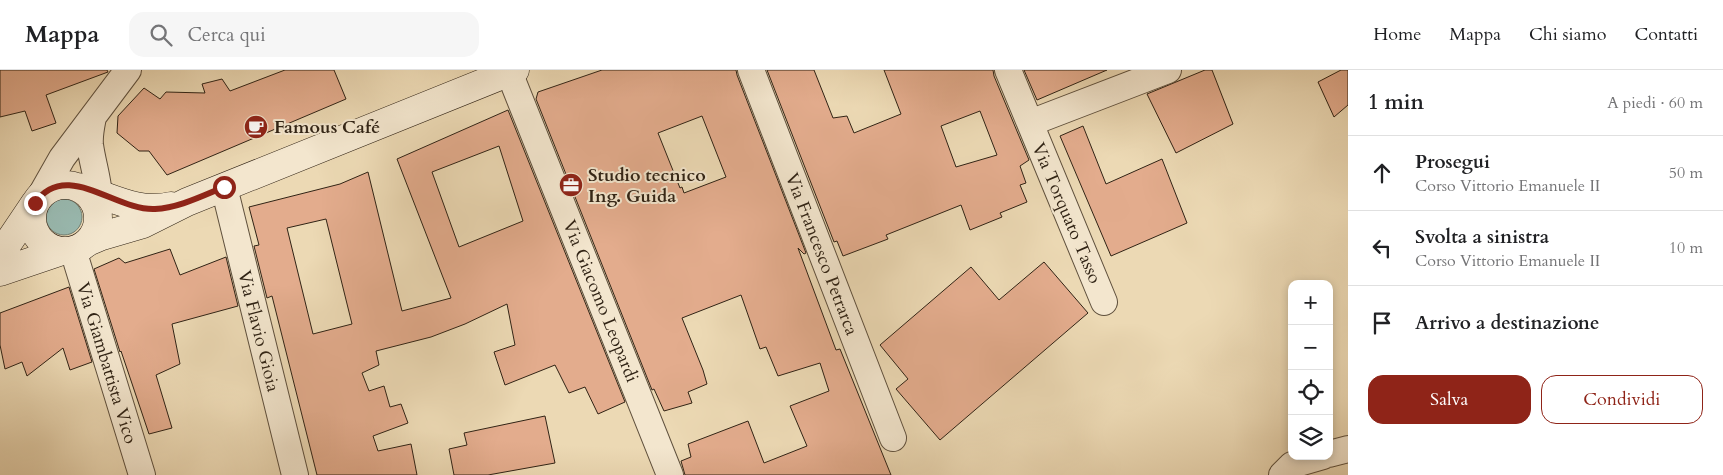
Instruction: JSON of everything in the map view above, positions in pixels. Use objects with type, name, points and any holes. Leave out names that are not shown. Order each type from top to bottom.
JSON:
[{"type":"main road","points":[[0,272],[74,248],[102,236],[143,224],[187,202],[512,71]]},
{"type":"main road","points":[[0,255],[38,199],[49,189],[58,185],[68,184],[91,196],[146,208],[155,209],[187,202]]},
{"type":"main road","points":[[38,199],[32,213],[36,234],[52,248],[74,248],[94,235],[98,226],[99,217],[91,196]]},
{"type":"street","points":[[38,199],[62,158],[128,70]]},
{"type":"street","name":"Via Francesco Petrarca","points":[[751,70],[894,438]]},
{"type":"street","name":"Via Torquato Tasso","points":[[1008,70],[1104,302]]},
{"type":"street","name":"Via Torquato Tasso","points":[[1030,123],[1168,70]]},
{"type":"street","name":"Via Giacomo Leopardi","points":[[512,71],[670,475]]},
{"type":"street","points":[[91,196],[90,134],[92,117]]},
{"type":"street","name":"Via Flavio Gioia","points":[[224,187],[295,475]]},
{"type":"street","name":"Via Giambattista Vico","points":[[74,248],[142,475]]},
{"type":"street","points":[[1333,453],[1348,449]]},
{"type":"street","points":[[1282,475],[1292,465],[1309,460]]},
{"type":"water","points":[[64,199],[71,200],[77,204],[81,210],[81,224],[77,230],[71,234],[64,235],[57,234],[51,230],[47,224],[46,217],[47,210],[51,204],[57,200]]},
{"type":"building","points":[[0,70],[107,70],[108,72],[46,95],[56,123],[32,131],[25,111],[0,117]]},
{"type":"building","points":[[285,70],[334,70],[346,99],[167,175],[149,151],[139,151],[117,133],[118,116],[144,88],[160,99],[166,92],[205,93],[202,84],[222,79],[230,91]]},
{"type":"building","points":[[602,70],[736,70],[806,253],[804,254],[798,248],[836,350],[840,349],[891,475],[685,475],[681,461],[691,457],[688,444],[748,421],[764,463],[807,446],[790,406],[829,391],[820,363],[778,376],[766,347],[760,349],[741,295],[682,318],[707,384],[688,392],[692,403],[664,411],[654,389],[652,390],[536,99],[538,92]],"holes":[[[702,116],[726,177],[684,193],[682,187],[680,188],[658,133]]]},
{"type":"building","points":[[767,70],[814,70],[833,118],[847,116],[854,133],[901,114],[884,70],[993,70],[1029,160],[1020,166],[1026,183],[1020,185],[1027,202],[1000,213],[1002,217],[970,230],[961,205],[886,235],[888,239],[843,256],[837,241],[834,242]],"holes":[[[980,111],[997,155],[956,167],[941,126]]]},
{"type":"building","points":[[1024,70],[1107,70],[1037,100]]},
{"type":"building","points":[[1205,70],[1212,70],[1233,124],[1176,153],[1147,94]]},
{"type":"building","points":[[1341,70],[1348,70],[1348,105],[1334,117],[1318,82]]},
{"type":"building","points":[[508,110],[625,402],[598,414],[585,387],[569,393],[555,365],[505,385],[494,352],[515,345],[507,304],[465,324],[431,337],[376,351],[379,365],[362,373],[369,391],[384,386],[390,407],[401,404],[408,423],[373,436],[378,451],[411,444],[417,475],[317,475],[272,296],[267,298],[254,246],[259,245],[249,207],[340,184],[368,172],[402,311],[451,298],[397,159]],"holes":[[[499,146],[523,221],[459,247],[432,172]],[[326,219],[352,324],[313,334],[287,228]]]},
{"type":"building","points":[[1083,126],[1106,184],[1162,159],[1187,223],[1111,256],[1060,136]]},
{"type":"building","points":[[170,249],[180,275],[226,257],[238,306],[172,324],[180,364],[156,375],[172,428],[149,434],[120,352],[94,269],[119,258],[125,263]]},
{"type":"building","points":[[1044,262],[1088,313],[940,440],[896,389],[908,379],[880,345],[971,267],[999,300]]},
{"type":"building","points":[[69,287],[92,362],[70,370],[63,348],[27,376],[22,362],[5,369],[0,345],[0,313]]},
{"type":"building","points":[[545,416],[555,463],[488,475],[454,475],[449,449],[467,445],[464,433]]},
{"type":"place","name":"Famous Café","points":[[256,127]]},
{"type":"place","name":"Studio tecnico Ing. Guida","points":[[571,185]]},
{"type":"route","points":[[35,203],[49,189],[58,185],[68,184],[132,206],[155,209],[187,202],[224,187]]}]
